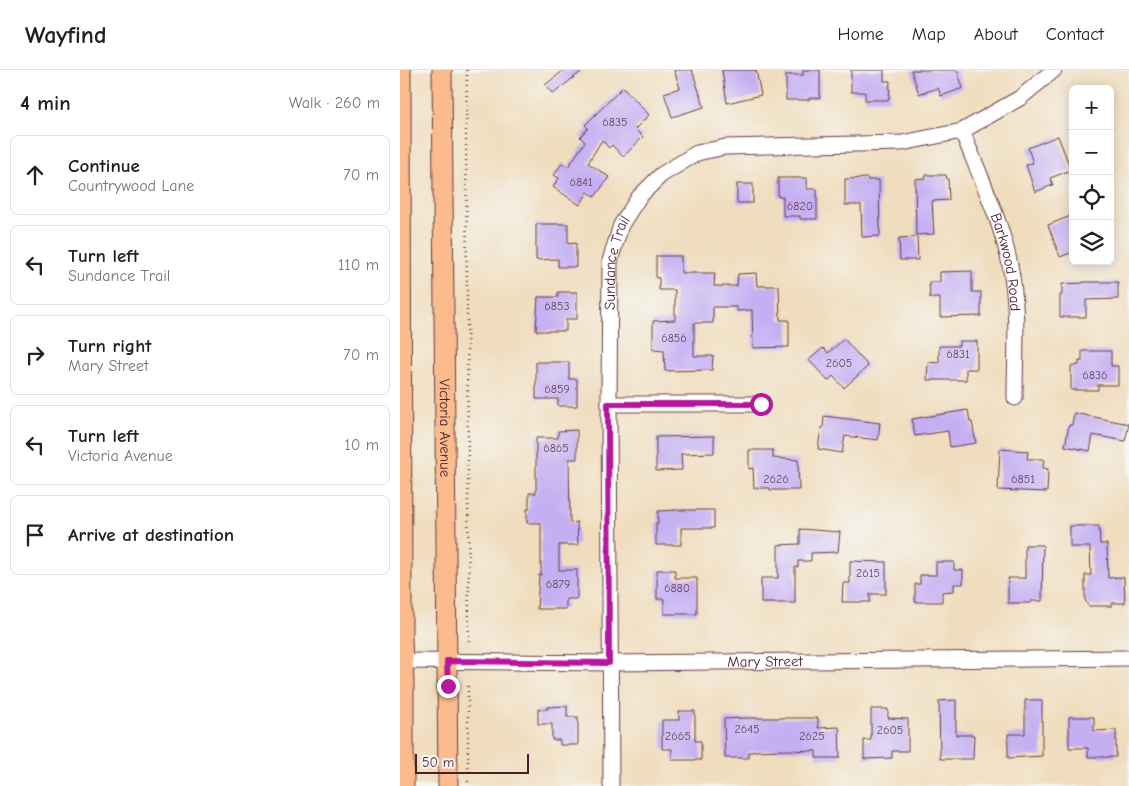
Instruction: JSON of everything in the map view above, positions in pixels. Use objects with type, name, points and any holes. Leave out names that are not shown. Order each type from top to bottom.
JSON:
[{"type":"main road","points":[[401,70],[401,661],[404,786]]},
{"type":"main road","name":"Victoria Avenue","points":[[442,70],[448,786]]},
{"type":"street","name":"Sundance Trail","points":[[611,786],[608,404],[610,261],[621,225],[639,197],[661,174],[697,153],[725,147],[902,142],[962,131],[1020,98],[1054,70]]},
{"type":"street","name":"Barkwood Road","points":[[962,131],[1005,243],[1010,267],[1014,303],[1015,398]]},
{"type":"street","points":[[608,404],[761,404]]},
{"type":"street","name":"Mary Street","points":[[401,661],[609,663],[1129,658]]},
{"type":"path","points":[[468,70],[466,134],[469,644]]},
{"type":"path","points":[[468,686],[468,786]]},
{"type":"building","points":[[564,70],[583,70],[553,94],[545,85]]},
{"type":"building","points":[[674,70],[692,70],[704,107],[672,117],[664,93],[680,88]]},
{"type":"building","points":[[722,70],[756,70],[761,95],[727,103]]},
{"type":"building","points":[[803,70],[820,70],[820,98],[786,100],[786,75],[803,75]]},
{"type":"building","points":[[851,70],[884,70],[884,81],[890,81],[889,100],[865,100],[865,92],[851,92]]},
{"type":"building","points":[[911,70],[957,70],[963,88],[941,96],[938,88],[919,94]]},
{"type":"building","points":[[623,87],[649,115],[635,129],[643,137],[623,157],[612,145],[609,148],[602,140],[588,163],[609,177],[595,197],[588,192],[580,205],[553,187],[559,178],[554,175],[562,163],[568,167],[585,142],[580,137],[588,128],[585,125]]},
{"type":"building","points":[[1058,136],[1069,165],[1069,171],[1050,178],[1053,185],[1035,192],[1026,165],[1033,163],[1028,148]]},
{"type":"building","points":[[926,175],[946,175],[948,179],[949,200],[932,201],[934,234],[916,235],[915,179],[926,178]]},
{"type":"building","points":[[778,178],[807,178],[807,189],[817,189],[817,219],[783,216],[783,197],[778,197]]},
{"type":"building","points":[[867,178],[868,180],[879,180],[880,236],[862,237],[861,205],[845,205],[845,179]]},
{"type":"building","points":[[737,184],[753,184],[753,203],[737,203]]},
{"type":"building","points":[[1069,217],[1069,254],[1060,257],[1048,225]]},
{"type":"building","points":[[536,224],[568,224],[568,244],[576,243],[576,267],[558,267],[558,259],[536,260]]},
{"type":"building","points":[[917,237],[918,260],[900,260],[899,238]]},
{"type":"building","points":[[656,256],[681,256],[681,273],[715,273],[714,286],[737,286],[738,274],[756,273],[757,286],[779,286],[780,320],[789,320],[789,347],[753,348],[752,310],[737,311],[737,307],[713,307],[713,323],[694,323],[694,356],[713,356],[712,370],[665,371],[664,350],[653,349],[653,321],[675,320],[675,290],[659,290],[659,278],[656,278]]},
{"type":"building","points":[[972,271],[972,292],[981,292],[981,316],[940,317],[940,298],[930,298],[929,282],[940,282],[940,272]]},
{"type":"building","points":[[1118,282],[1118,299],[1086,300],[1086,317],[1060,317],[1062,284]]},
{"type":"building","points":[[558,292],[577,292],[577,319],[566,319],[566,331],[536,331],[538,297],[558,297]]},
{"type":"building","points":[[844,339],[868,366],[844,388],[833,376],[828,381],[809,360],[823,348],[828,353]]},
{"type":"building","points":[[959,341],[977,341],[977,369],[966,369],[966,380],[927,380],[928,362],[939,363],[939,346],[959,346]]},
{"type":"building","points":[[1082,351],[1111,351],[1111,366],[1118,366],[1118,385],[1098,385],[1098,390],[1071,390],[1071,366],[1079,365],[1079,361],[1082,361]]},
{"type":"building","points":[[536,362],[569,362],[569,379],[577,379],[577,406],[558,406],[558,399],[536,399]]},
{"type":"building","points":[[968,410],[976,443],[950,447],[948,431],[915,436],[912,419]]},
{"type":"building","points":[[1074,413],[1129,424],[1125,441],[1093,435],[1090,451],[1065,446],[1069,425],[1072,425]]},
{"type":"building","points":[[824,416],[880,423],[878,440],[845,436],[842,453],[818,449]]},
{"type":"building","points":[[577,430],[577,459],[569,459],[570,523],[577,522],[578,545],[559,545],[559,570],[577,570],[577,599],[566,599],[566,609],[537,609],[539,575],[541,575],[541,523],[527,523],[529,493],[536,493],[536,438],[558,438],[558,431]]},
{"type":"building","points":[[714,436],[714,453],[681,454],[682,470],[656,471],[656,437]]},
{"type":"building","points":[[1000,449],[1028,451],[1027,459],[1044,459],[1043,468],[1048,469],[1047,492],[998,490]]},
{"type":"building","points":[[749,450],[773,450],[773,458],[798,460],[799,490],[754,488],[753,468],[749,469]]},
{"type":"building","points":[[714,510],[714,528],[681,528],[681,545],[656,545],[658,511]]},
{"type":"building","points":[[1070,526],[1099,526],[1100,544],[1107,544],[1108,578],[1124,577],[1125,603],[1112,603],[1112,606],[1089,606],[1087,604],[1085,600],[1085,575],[1091,575],[1090,547],[1070,547]]},
{"type":"building","points":[[800,529],[840,532],[838,552],[811,553],[811,561],[798,561],[798,567],[795,567],[795,603],[761,603],[761,578],[778,578],[778,545],[800,544]]},
{"type":"building","points":[[1025,545],[1043,545],[1042,601],[1008,603],[1008,578],[1025,578]]},
{"type":"building","points":[[850,561],[886,562],[886,594],[870,594],[870,602],[842,602],[843,583],[850,583]]},
{"type":"building","points":[[936,562],[954,562],[954,570],[963,570],[963,584],[954,584],[954,591],[942,592],[942,602],[915,602],[915,584],[920,584],[920,575],[936,575]]},
{"type":"building","points":[[657,570],[675,570],[675,578],[697,578],[697,614],[664,614],[664,599],[657,599]]},
{"type":"building","points":[[956,700],[956,735],[974,735],[973,759],[940,759],[939,701]]},
{"type":"building","points":[[1025,700],[1042,700],[1042,756],[1008,758],[1008,734],[1025,734]]},
{"type":"building","points":[[567,706],[567,717],[578,717],[578,745],[560,745],[560,740],[552,740],[552,724],[538,724],[538,709]]},
{"type":"building","points":[[871,709],[888,709],[888,718],[908,719],[908,751],[892,751],[892,758],[864,759],[864,740],[871,740]]},
{"type":"building","points":[[679,711],[695,711],[695,741],[701,741],[701,760],[672,760],[672,749],[662,749],[662,720],[679,720]]},
{"type":"building","points":[[1069,717],[1094,717],[1094,731],[1116,730],[1116,757],[1088,757],[1088,748],[1069,748]]},
{"type":"building","points":[[818,718],[818,728],[839,727],[840,758],[816,758],[816,751],[786,750],[753,751],[749,752],[749,758],[725,758],[724,719]]},
{"type":"route","points":[[448,686],[447,661],[609,663],[608,404],[761,404]]}]
